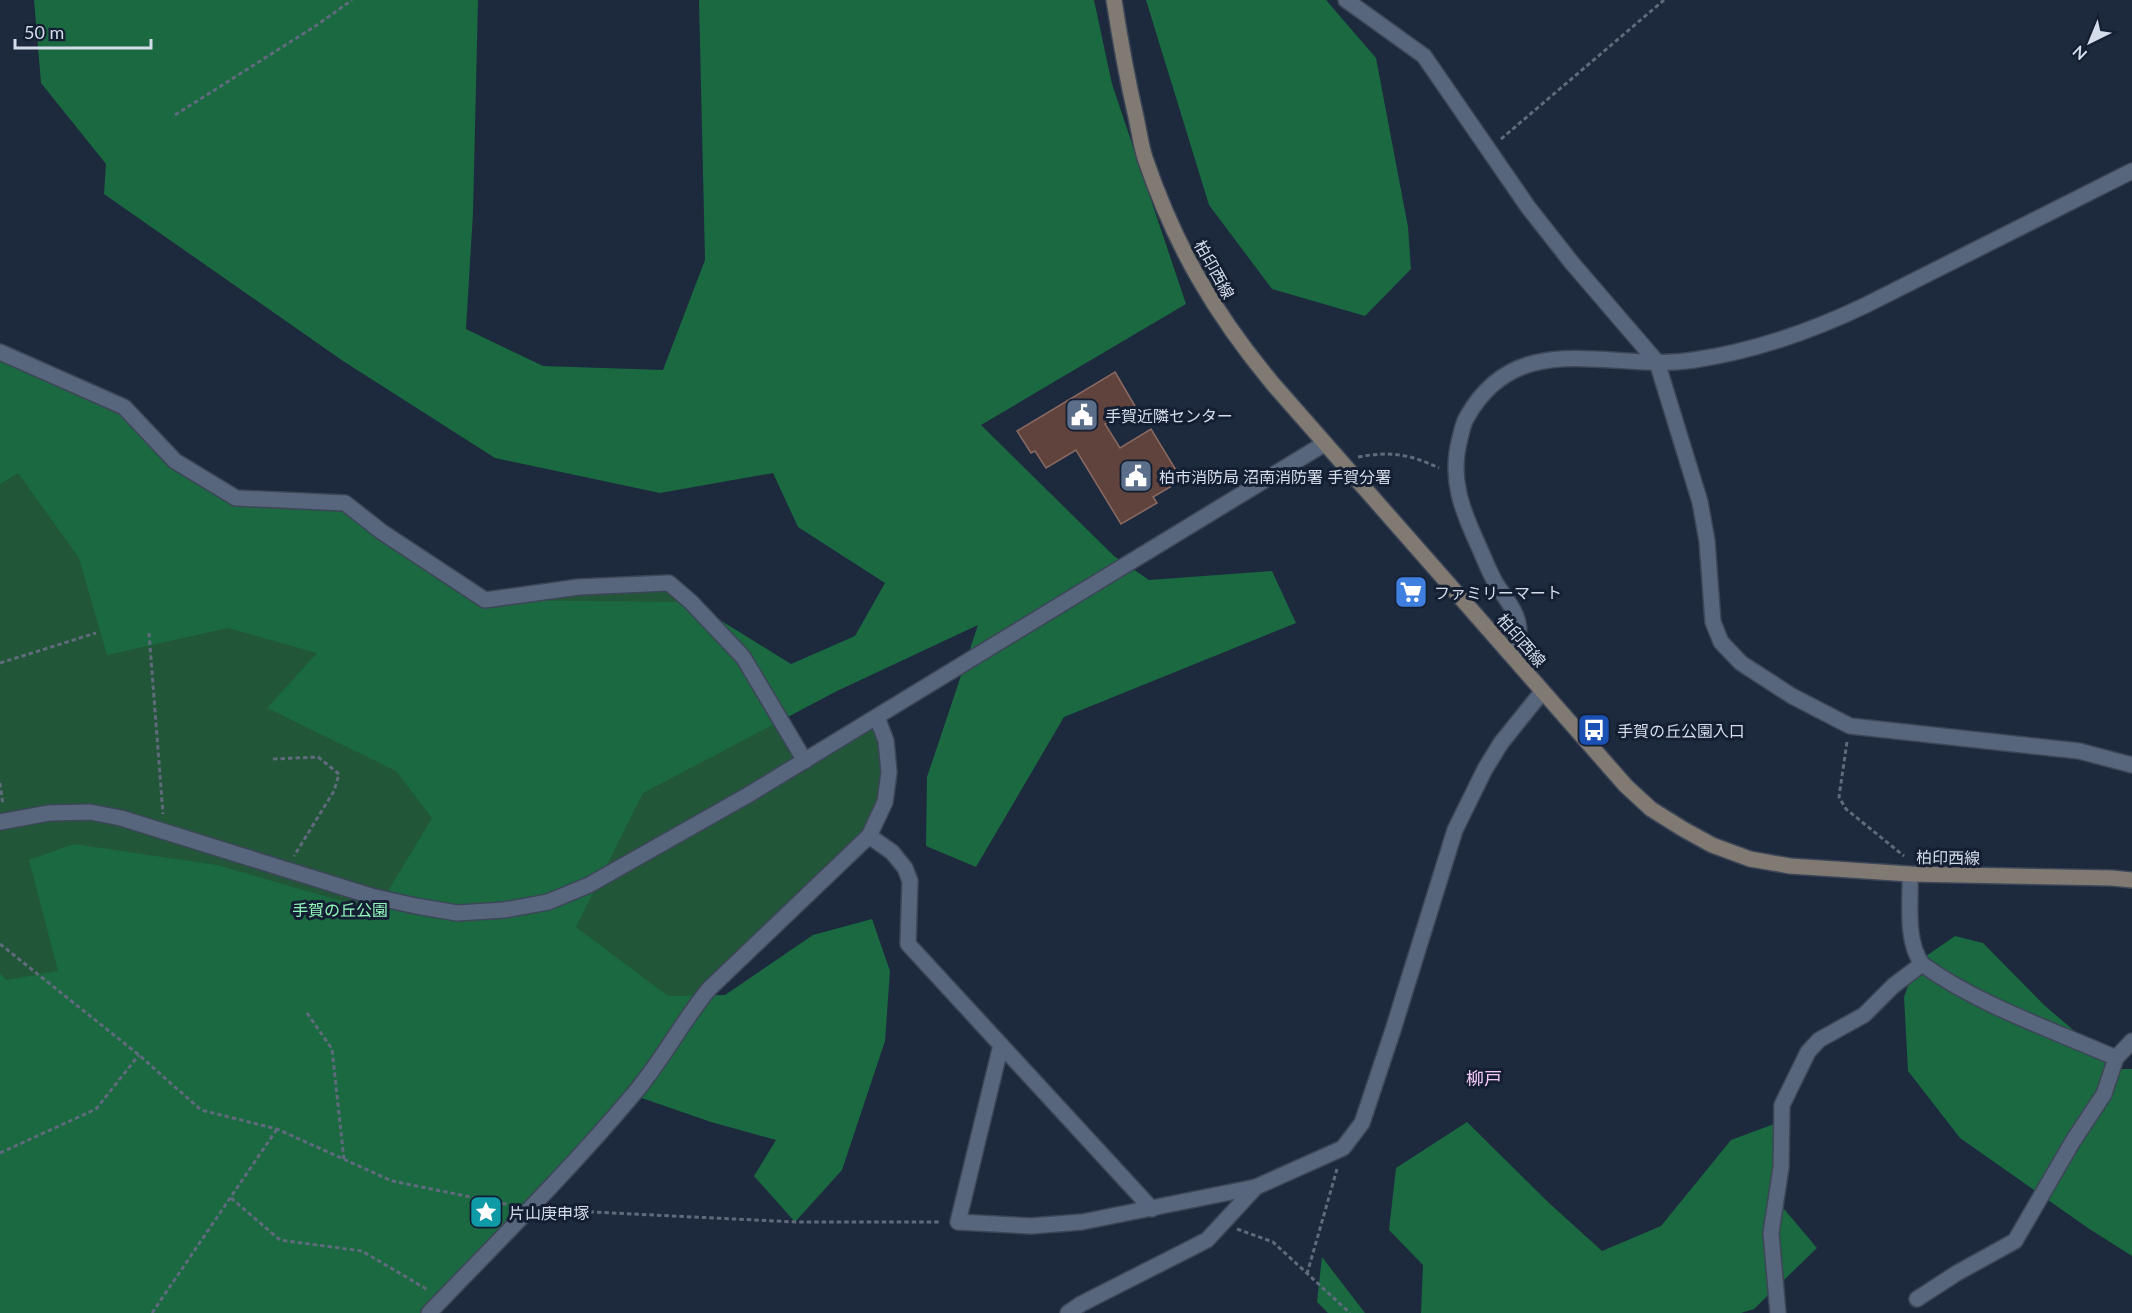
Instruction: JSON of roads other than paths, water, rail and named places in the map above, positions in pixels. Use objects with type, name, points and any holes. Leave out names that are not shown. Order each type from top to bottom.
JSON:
[{"type":"main road","name":"柏印西線","points":[[1114,0],[1126,76],[1145,156],[1189,263],[1240,344],[1324,444],[1542,692],[1626,786],[1651,809],[1712,845],[1750,859],[1790,866],[1927,875],[2132,880]]},
{"type":"street","points":[[1346,0],[1424,56],[1528,207],[1572,263],[1657,362],[1700,502],[1707,541],[1713,622],[1721,642],[1742,663],[1792,696],[1850,726],[2079,750],[2132,765]]},
{"type":"street","points":[[1509,653],[1518,637],[1517,622],[1512,607],[1494,580],[1463,510],[1455,476],[1457,448],[1465,421],[1474,405],[1492,384],[1518,368],[1548,359],[1591,358],[1657,362],[1692,360],[1749,349],[1831,322],[2132,171]]},
{"type":"street","points":[[0,352],[124,407],[175,461],[236,498],[345,503],[382,532],[485,600],[579,587],[669,583],[691,602],[742,657],[805,761]]},
{"type":"street","points":[[3,822],[49,813],[90,812],[122,818],[370,896],[457,913],[504,910],[548,902],[589,885],[638,859],[805,761],[1324,444]]},
{"type":"street","points":[[1001,1046],[958,1222],[1031,1226],[1082,1222],[1152,1209],[1256,1186],[1343,1148],[1362,1123],[1455,830],[1501,743],[1542,692]]},
{"type":"street","points":[[429,1313],[529,1209],[633,1095],[687,1015],[709,989],[869,836],[885,802],[889,772],[886,741],[877,717]]},
{"type":"street","points":[[869,836],[892,852],[905,868],[910,881],[908,944],[1152,1209]]},
{"type":"street","points":[[1910,874],[1912,936],[1916,956],[1922,964],[1944,980],[1988,1002],[2116,1058]]},
{"type":"street","points":[[1778,1313],[1771,1233],[1781,1167],[1782,1105],[1808,1052],[1819,1040],[1864,1015],[1893,986],[1922,964]]},
{"type":"street","points":[[1917,1299],[1957,1273],[2015,1241],[2073,1141],[2104,1094],[2116,1058],[2132,1041]]},
{"type":"street","points":[[1068,1313],[1081,1304],[1207,1240],[1256,1186]]},
{"type":"place","name":"手賀近隣センター","points":[[1082,415]]},
{"type":"place","name":"柏市消防局 沼南消防署 手賀分署","points":[[1136,476]]},
{"type":"place","name":"ファミリーマート","points":[[1411,592]]},
{"type":"place","name":"手賀の丘公園入口","points":[[1594,730]]},
{"type":"place","name":"片山庚申塚","points":[[486,1212]]},
{"type":"district","name":"柳戸","points":[[1484,1078]]},
{"type":"park label","name":"手賀の丘公園","points":[[340,909]]}]
